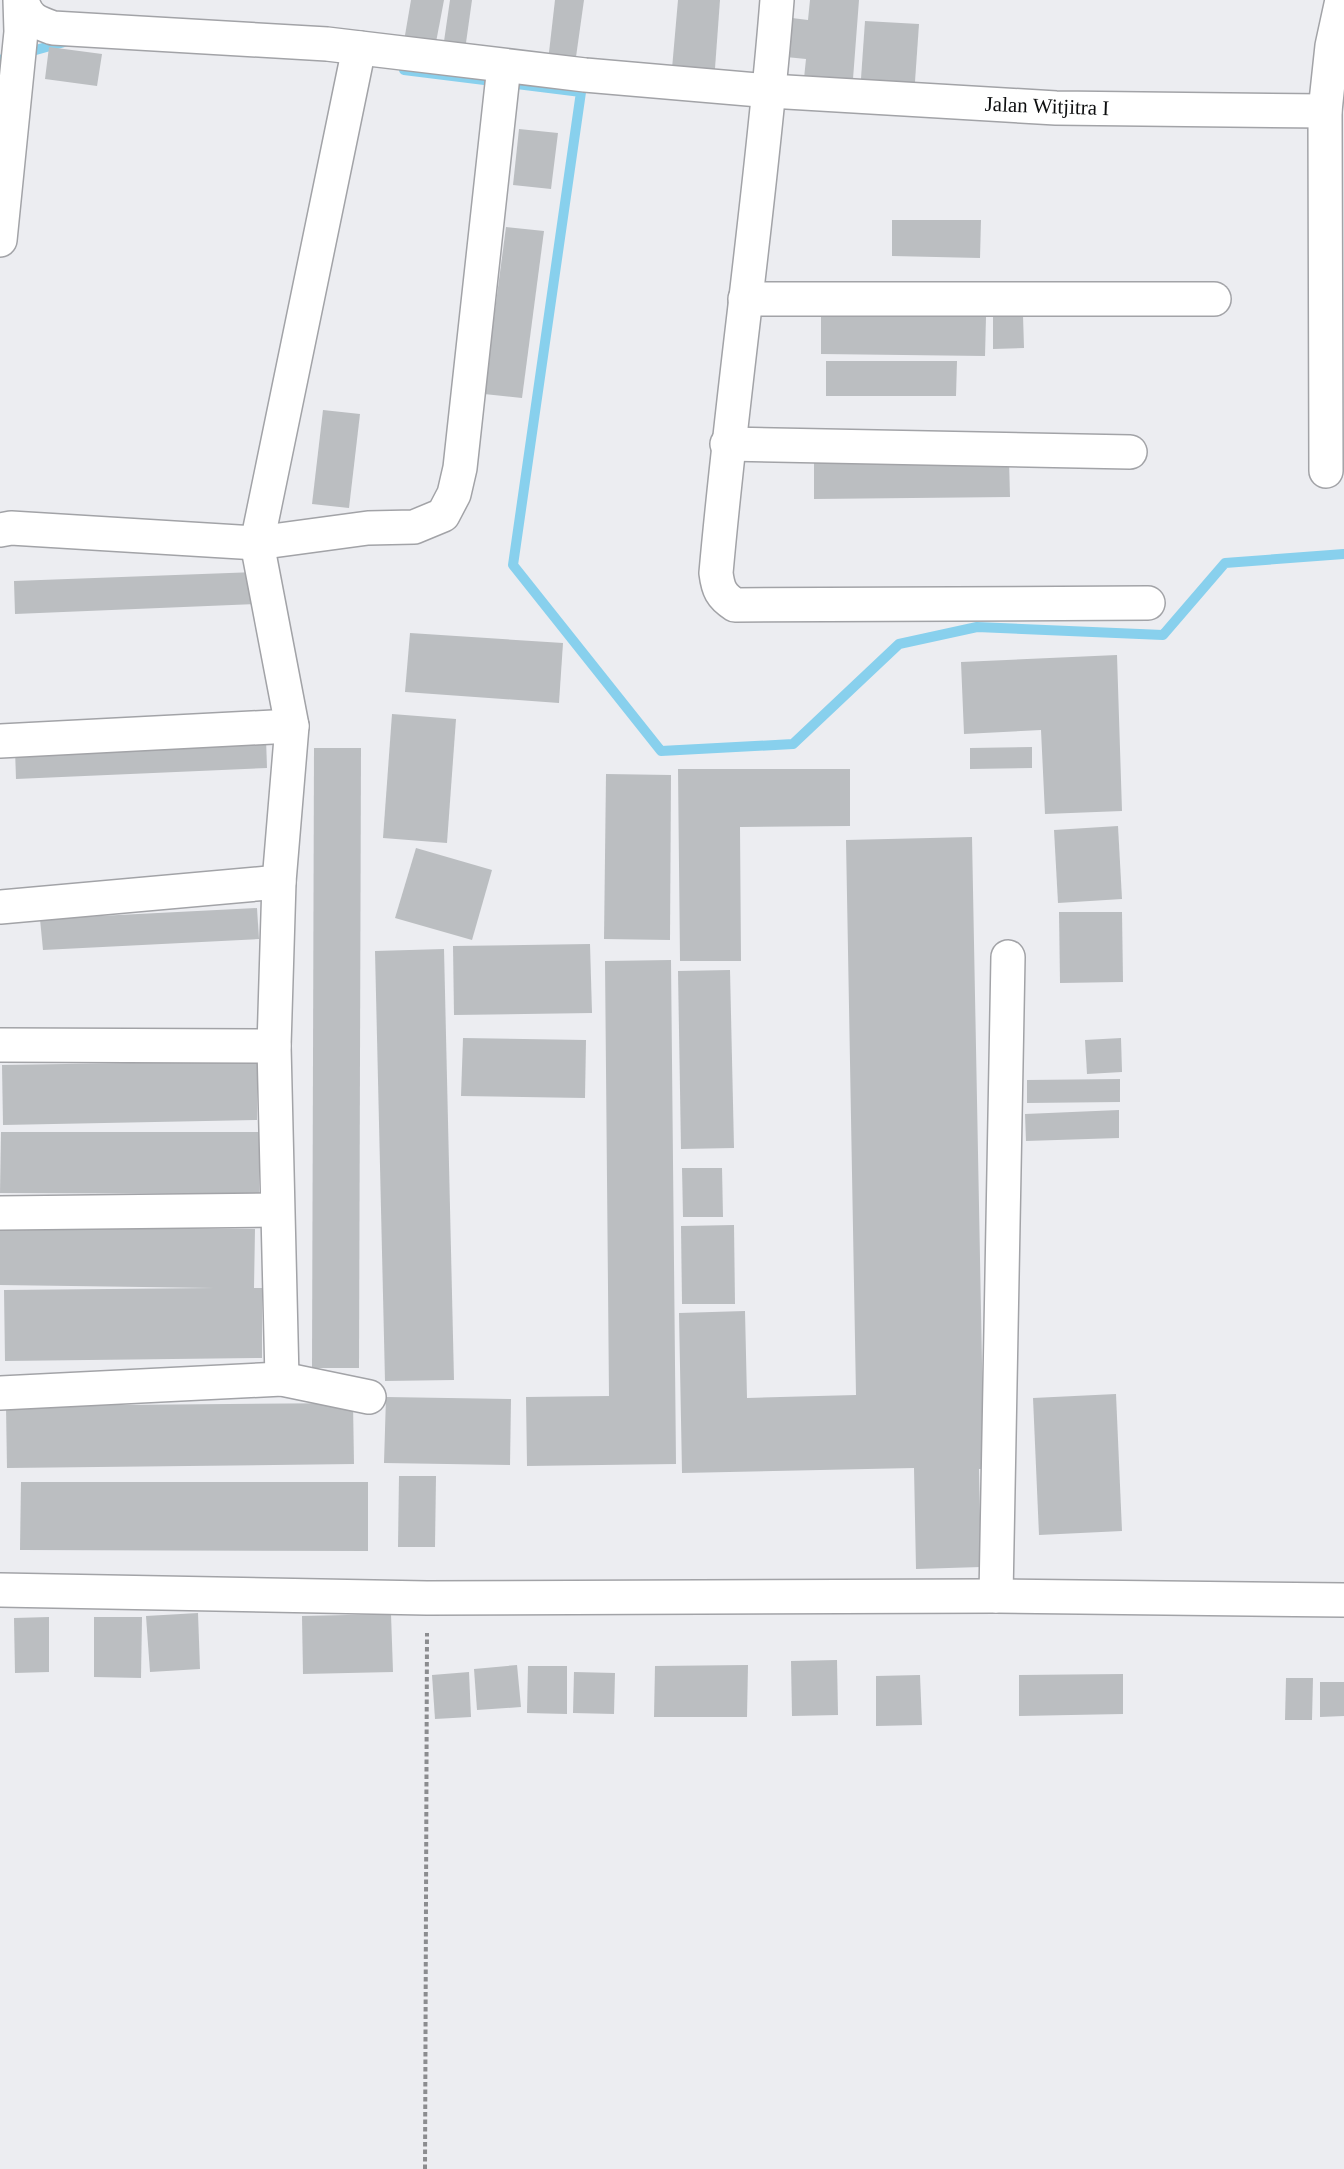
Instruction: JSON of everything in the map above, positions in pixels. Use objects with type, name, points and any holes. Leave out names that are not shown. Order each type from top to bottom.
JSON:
[{"type":"street","points":[[0,240],[10,42],[21,0]]},
{"type":"street","name":"Jalan Witjitra I","points":[[21,0],[32,20],[53,28],[358,48],[504,66],[770,91],[1056,108],[1325,111]]},
{"type":"street","points":[[777,0],[770,91],[727,444],[716,573],[718,588],[723,598],[735,605],[1148,603]]},
{"type":"street","points":[[1326,471],[1325,111],[1332,46],[1342,0]]},
{"type":"street","points":[[282,1380],[274,1046],[279,882],[292,726],[257,543],[358,48]]},
{"type":"street","points":[[0,530],[11,528],[257,543],[368,528],[414,527],[443,516],[454,494],[460,468],[504,66]]},
{"type":"street","points":[[745,299],[1214,299]]},
{"type":"street","points":[[727,444],[1130,452]]},
{"type":"street","points":[[0,741],[292,726]]},
{"type":"street","points":[[0,907],[279,882]]},
{"type":"street","points":[[996,1596],[1008,957]]},
{"type":"street","points":[[0,1045],[274,1046]]},
{"type":"street","points":[[0,1213],[277,1210]]},
{"type":"street","points":[[0,1393],[282,1380],[369,1396]]},
{"type":"street","points":[[0,1590],[427,1598],[996,1596],[1344,1600]]},
{"type":"path","points":[[425,2169],[427,1598]]},
{"type":"building","points":[[411,0],[444,0],[434,53],[403,47]]},
{"type":"building","points":[[450,0],[472,0],[464,57],[442,55]]},
{"type":"building","points":[[555,0],[584,0],[575,64],[548,61]]},
{"type":"building","points":[[678,0],[720,0],[714,82],[671,80]]},
{"type":"building","points":[[810,0],[859,0],[852,92],[803,88],[806,59],[786,57],[792,18],[808,20]]},
{"type":"building","points":[[865,21],[919,24],[914,96],[860,93]]},
{"type":"building","points":[[49,47],[102,54],[97,86],[45,79]]},
{"type":"building","points":[[519,129],[558,133],[551,189],[513,185]]},
{"type":"building","points":[[892,220],[981,220],[980,258],[892,256]]},
{"type":"building","points":[[506,227],[544,231],[522,398],[484,394]]},
{"type":"building","points":[[993,315],[1023,315],[1024,348],[993,349]]},
{"type":"building","points":[[821,316],[986,317],[985,356],[821,354]]},
{"type":"building","points":[[826,361],[957,361],[956,396],[826,396]]},
{"type":"building","points":[[323,410],[360,414],[349,508],[312,504]]},
{"type":"building","points":[[1009,459],[1010,497],[814,499],[814,462]]},
{"type":"building","points":[[257,572],[258,604],[15,614],[14,581]]},
{"type":"building","points":[[410,633],[563,643],[559,703],[405,692]]},
{"type":"building","points":[[1117,655],[1122,811],[1045,814],[1041,730],[964,734],[961,662]]},
{"type":"building","points":[[392,714],[456,719],[447,843],[383,838]]},
{"type":"building","points":[[266,738],[267,768],[16,779],[15,749]]},
{"type":"building","points":[[1032,747],[1032,768],[970,769],[970,748]]},
{"type":"building","points":[[314,748],[361,748],[359,1368],[312,1368]]},
{"type":"building","points":[[678,769],[850,769],[850,826],[740,827],[741,961],[680,961]]},
{"type":"building","points":[[606,774],[671,775],[670,940],[604,939]]},
{"type":"building","points":[[1118,826],[1122,899],[1058,903],[1054,830]]},
{"type":"building","points":[[972,837],[984,1469],[979,1469],[981,1567],[916,1569],[914,1468],[682,1473],[679,1313],[745,1311],[747,1398],[856,1395],[846,840]]},
{"type":"building","points":[[416,848],[492,870],[472,940],[395,918]]},
{"type":"building","points":[[257,908],[259,939],[43,950],[40,919]]},
{"type":"building","points":[[1059,912],[1122,912],[1123,982],[1060,983]]},
{"type":"building","points":[[590,944],[592,1013],[454,1015],[453,946]]},
{"type":"building","points":[[444,949],[454,1380],[385,1381],[375,951]]},
{"type":"building","points":[[671,960],[676,1464],[527,1466],[526,1397],[609,1396],[605,961]]},
{"type":"building","points":[[730,970],[734,1148],[681,1149],[678,971]]},
{"type":"building","points":[[463,1038],[586,1040],[585,1098],[461,1096]]},
{"type":"building","points":[[1121,1038],[1122,1072],[1087,1074],[1085,1040]]},
{"type":"building","points":[[257,1061],[257,1120],[3,1125],[2,1065]]},
{"type":"building","points":[[1120,1079],[1120,1102],[1027,1103],[1027,1080]]},
{"type":"building","points":[[1119,1110],[1119,1138],[1026,1141],[1025,1114]]},
{"type":"building","points":[[1,1132],[259,1132],[259,1194],[0,1193]]},
{"type":"building","points":[[682,1168],[722,1168],[723,1217],[683,1217]]},
{"type":"building","points":[[734,1225],[735,1304],[682,1304],[681,1226]]},
{"type":"building","points":[[0,1227],[255,1229],[254,1288],[262,1288],[262,1358],[5,1361],[4,1290],[214,1288],[0,1285]]},
{"type":"building","points":[[1116,1394],[1122,1531],[1039,1535],[1033,1398]]},
{"type":"building","points":[[386,1397],[511,1399],[510,1465],[384,1463]]},
{"type":"building","points":[[353,1403],[354,1464],[7,1468],[6,1406]]},
{"type":"building","points":[[399,1476],[436,1476],[435,1547],[398,1547]]},
{"type":"building","points":[[21,1482],[368,1482],[368,1551],[20,1550]]},
{"type":"building","points":[[198,1613],[200,1669],[150,1672],[146,1616]]},
{"type":"building","points":[[391,1614],[393,1672],[303,1674],[302,1616]]},
{"type":"building","points":[[49,1617],[49,1672],[15,1673],[14,1618]]},
{"type":"building","points":[[94,1617],[142,1617],[141,1678],[94,1677]]},
{"type":"building","points":[[837,1660],[838,1715],[792,1716],[791,1661]]},
{"type":"building","points":[[517,1665],[521,1707],[477,1710],[474,1669]]},
{"type":"building","points":[[748,1665],[747,1717],[654,1717],[655,1666]]},
{"type":"building","points":[[528,1666],[567,1666],[567,1714],[527,1713]]},
{"type":"building","points":[[469,1672],[471,1717],[435,1719],[432,1675]]},
{"type":"building","points":[[574,1672],[615,1673],[614,1714],[573,1713]]},
{"type":"building","points":[[1123,1674],[1123,1714],[1019,1716],[1019,1675]]},
{"type":"building","points":[[920,1675],[922,1725],[876,1726],[876,1676]]},
{"type":"building","points":[[1286,1678],[1313,1678],[1312,1720],[1285,1720]]},
{"type":"building","points":[[1320,1682],[1344,1682],[1344,1716],[1320,1717]]},
{"type":"waterway","points":[[0,60],[68,41]]},
{"type":"waterway","points":[[404,70],[581,92],[513,565],[661,751],[793,744],[899,644],[977,627],[1163,635],[1225,563],[1344,554]]}]
